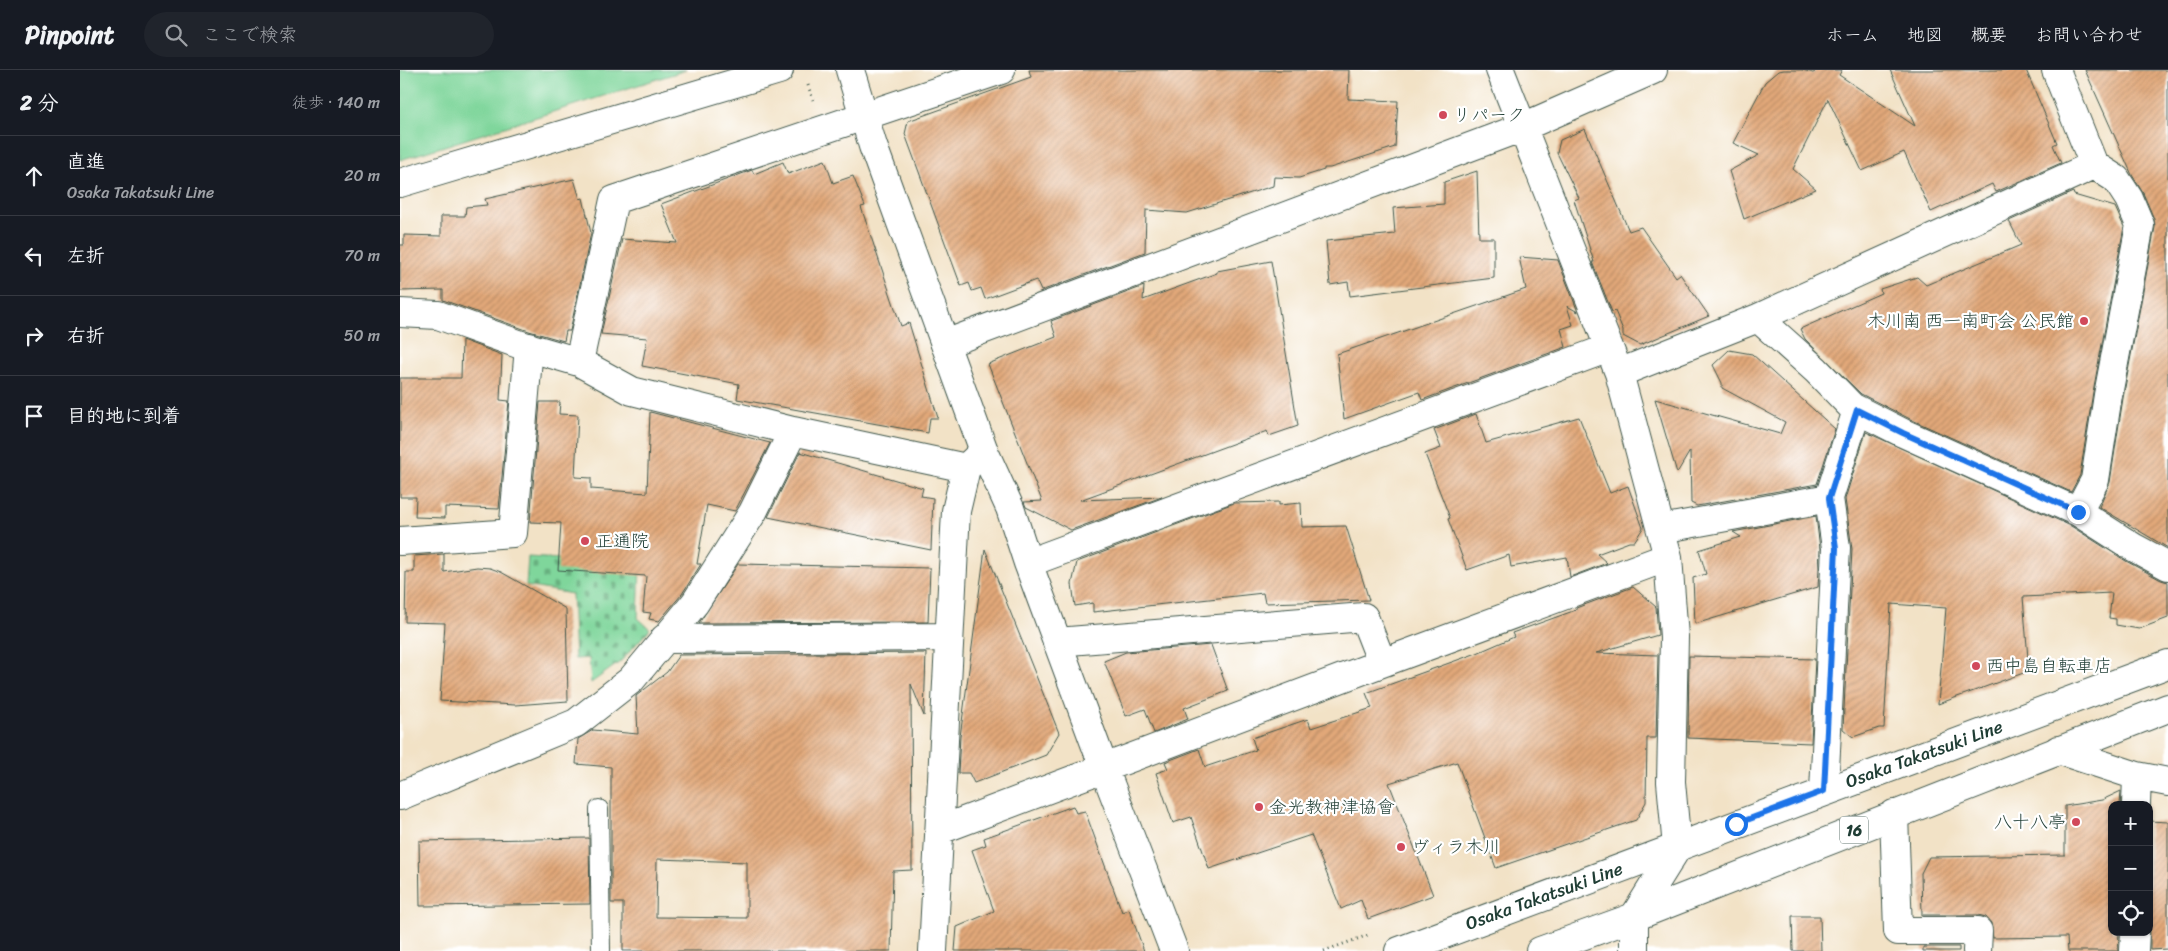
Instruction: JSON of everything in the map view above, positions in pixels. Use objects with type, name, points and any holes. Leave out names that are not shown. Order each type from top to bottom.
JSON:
[{"type":"street","points":[[400,183],[779,70]]},
{"type":"street","points":[[850,70],[864,117],[945,344],[975,459],[1010,508],[1057,642],[1174,951]]},
{"type":"street","points":[[579,362],[614,200],[1001,70]]},
{"type":"street","points":[[1500,70],[1619,373],[1668,557],[1674,637],[1671,782],[1677,848],[1634,917],[1634,951]]},
{"type":"street","points":[[945,344],[1523,128],[1653,70]]},
{"type":"street","points":[[2056,70],[2094,165],[2116,179],[2129,199],[2140,225],[2108,395],[2095,480],[2078,512]]},
{"type":"street","points":[[1619,373],[1758,318],[2094,165]]},
{"type":"street","points":[[400,313],[438,315],[529,347],[579,362],[632,391],[793,431],[975,459]]},
{"type":"street","points":[[1758,318],[1816,370],[1852,407],[1903,433],[2078,512],[2168,566]]},
{"type":"street","points":[[400,541],[513,533],[529,347]]},
{"type":"street","points":[[1028,563],[1609,348]]},
{"type":"street","points":[[1824,791],[1836,548],[1829,498],[1857,410]]},
{"type":"street","points":[[400,796],[576,723],[631,680],[695,603],[753,512],[793,431]]},
{"type":"street","points":[[933,951],[956,511],[975,459]]},
{"type":"street","points":[[1661,529],[1829,498]]},
{"type":"street","points":[[940,830],[1668,557]]},
{"type":"street","points":[[1057,642],[1364,617],[1382,663]]},
{"type":"street","points":[[664,639],[948,637]]},
{"type":"street","name":"Osaka Takatsuki Line","points":[[1399,951],[2168,664]]},
{"type":"street","name":"16","points":[[1540,951],[1634,917],[2168,708]]},
{"type":"street","points":[[2058,750],[2137,776],[2168,782]]},
{"type":"street","points":[[2136,801],[2137,776]]},
{"type":"street","points":[[1894,814],[1898,931],[1978,931],[1978,951]]},
{"type":"street","points":[[2134,936],[2134,951]]},
{"type":"lane","points":[[599,809],[601,951]]},
{"type":"green space","points":[[400,70],[686,70],[400,160]]},
{"type":"green space","points":[[528,557],[640,564],[638,618],[650,629],[620,662],[591,683],[589,658],[575,659],[572,594],[526,586]]},
{"type":"building","points":[[1029,70],[1349,70],[1348,99],[1398,101],[1395,147],[1330,168],[1324,168],[1324,170],[1299,178],[1274,177],[1273,186],[1187,213],[1146,210],[1145,252],[1041,291],[1036,280],[985,299],[981,288],[972,291],[969,283],[961,286],[905,134],[908,121],[1031,77]]},
{"type":"building","points":[[1802,70],[1813,73],[1815,72],[1814,70],[1842,70],[1839,75],[1915,126],[1890,70],[2026,70],[2057,143],[2053,145],[2061,163],[1996,192],[1992,184],[1931,212],[1904,152],[1862,171],[1828,99],[1793,169],[1816,189],[1744,219],[1729,171],[1759,155],[1733,143],[1765,82],[1778,71]]},
{"type":"building","points":[[2085,70],[2168,70],[2168,548],[2099,507],[2110,482],[2123,398],[2155,227],[2154,219],[2143,193],[2132,175]]},
{"type":"building","points":[[1585,129],[1629,231],[1641,227],[1676,277],[1680,274],[1709,316],[1640,345],[1623,336],[1623,330],[1615,311],[1612,312],[1592,262],[1594,262],[1574,200],[1579,198],[1557,153],[1560,140]]},
{"type":"building","points":[[825,160],[833,183],[853,176],[865,206],[861,207],[901,326],[909,323],[938,418],[930,418],[928,433],[737,399],[739,384],[642,366],[647,338],[601,334],[622,239],[677,243],[661,204],[752,170],[754,174],[783,162],[788,174]]},
{"type":"building","points":[[1477,171],[1479,238],[1494,238],[1494,278],[1350,296],[1348,282],[1330,285],[1326,241],[1395,234],[1393,208],[1444,204],[1444,182]]},
{"type":"building","points":[[574,179],[580,199],[583,198],[591,233],[570,331],[566,331],[564,341],[529,331],[443,300],[443,290],[400,291],[400,245],[404,245],[404,235],[441,236],[441,216],[465,216],[466,207],[487,205],[485,199]]},
{"type":"building","points":[[2073,192],[2074,195],[2115,207],[2124,227],[2093,392],[2080,475],[2071,492],[1910,419],[1861,394],[1805,339],[1800,329],[1881,293],[1880,289],[1917,277],[1926,285],[2021,245],[2009,221]]},
{"type":"building","points":[[1519,257],[1558,260],[1578,312],[1567,306],[1573,325],[1561,329],[1566,347],[1422,400],[1419,392],[1344,419],[1337,354],[1526,289]]},
{"type":"building","points":[[1271,261],[1298,426],[1269,436],[1267,431],[1080,500],[1162,497],[1071,530],[1026,507],[1024,502],[1042,501],[988,364],[1056,337],[1051,321],[1144,286],[1143,300],[1217,273],[1217,271]]},
{"type":"building","points":[[462,340],[502,355],[500,400],[509,401],[499,509],[445,507],[445,518],[415,517],[416,497],[400,497],[400,378],[461,378]]},
{"type":"building","points":[[1729,350],[1752,354],[1835,429],[1817,484],[1697,506],[1691,503],[1690,451],[1677,473],[1655,399],[1780,434],[1785,422],[1722,388],[1722,383],[1713,365]]},
{"type":"building","points":[[540,402],[560,402],[559,414],[578,415],[575,477],[591,478],[591,489],[647,493],[650,412],[770,443],[735,511],[707,505],[697,564],[701,564],[682,594],[659,621],[649,619],[651,613],[643,612],[646,576],[558,570],[561,523],[530,522]]},
{"type":"building","points":[[1476,414],[1486,443],[1579,417],[1610,493],[1628,486],[1643,528],[1634,542],[1629,542],[1597,554],[1607,563],[1570,577],[1567,557],[1511,567],[1509,555],[1467,570],[1448,519],[1450,518],[1425,454],[1441,448],[1434,430]]},
{"type":"building","points":[[1866,432],[2071,526],[2126,561],[2168,582],[2168,618],[2139,629],[2116,625],[2116,619],[2109,618],[2112,593],[2023,597],[2029,671],[1938,704],[1946,608],[1891,604],[1884,728],[1853,737],[1843,729],[1852,549],[1845,499]]},
{"type":"building","points":[[800,452],[923,488],[921,496],[933,498],[931,550],[768,517]]},
{"type":"building","points":[[1279,502],[1279,505],[1301,503],[1302,527],[1346,526],[1369,600],[1265,603],[1263,593],[1093,612],[1093,603],[1075,606],[1072,584],[1077,562],[1234,503]]},
{"type":"building","points":[[1816,516],[1820,549],[1818,587],[1695,624],[1693,578],[1706,574],[1699,550],[1741,537],[1733,532]]},
{"type":"building","points":[[985,549],[1059,733],[1046,755],[974,783],[969,773],[958,773],[960,737]]},
{"type":"building","points":[[444,554],[444,572],[477,567],[490,568],[501,572],[566,609],[568,701],[515,705],[440,701],[445,623],[405,622],[406,572],[414,572],[414,556]]},
{"type":"building","points":[[738,564],[930,568],[928,622],[699,623]]},
{"type":"building","points":[[1633,587],[1656,607],[1658,635],[1596,653],[1658,655],[1656,738],[1647,738],[1646,802],[1636,820],[1496,868],[1457,762],[1389,783],[1433,895],[1368,919],[1361,900],[1341,909],[1311,835],[1209,869],[1191,817],[1173,823],[1156,773],[1168,769],[1165,762],[1199,749],[1205,767],[1256,750],[1252,738],[1308,719],[1311,728],[1372,708],[1366,693],[1477,653],[1514,637],[1512,633]]},
{"type":"building","points":[[1211,645],[1228,691],[1184,708],[1188,719],[1154,733],[1145,709],[1126,716],[1104,661],[1126,652]]},
{"type":"building","points":[[926,653],[924,716],[911,684],[912,870],[893,871],[891,951],[623,951],[623,903],[611,903],[611,767],[576,764],[578,739],[593,730],[638,734],[636,696],[667,672],[679,655]],"holes":[[[657,859],[747,862],[747,918],[656,917]]]},
{"type":"building","points":[[1689,656],[1815,659],[1811,743],[1688,738]]},
{"type":"building","points":[[2121,791],[2120,801],[2108,801],[2108,936],[2119,936],[2118,951],[2068,951],[2067,937],[1993,938],[1991,923],[1986,917],[1978,915],[1922,915],[1921,873],[1929,857],[2065,855],[2065,806],[2102,800]]},
{"type":"building","points":[[1073,806],[1076,813],[1085,811],[1122,912],[1129,909],[1144,951],[955,951],[957,927],[994,911],[972,850],[986,845],[984,838]]},
{"type":"building","points":[[2153,821],[2168,822],[2168,949],[2150,950],[2150,936],[2153,936]]},
{"type":"building","points":[[589,838],[590,904],[420,906],[419,841]]},
{"type":"building","points":[[1792,916],[1820,916],[1821,951],[1793,951]]},
{"type":"building","points":[[1923,947],[1959,947],[1959,951],[1923,951]]},
{"type":"place","name":"リパーク","points":[[1443,115]]},
{"type":"place","name":"木川南 西一南町会 公民館","points":[[2084,321]]},
{"type":"place","name":"正通院","points":[[585,541]]},
{"type":"place","name":"西中島自転車店","points":[[1976,666]]},
{"type":"place","name":"金光教神津協會","points":[[1259,807]]},
{"type":"place","name":"八十八亭","points":[[2076,822]]},
{"type":"place","name":"ヴィラ木川","points":[[1401,847]]},
{"type":"route","points":[[1736,824],[1824,791],[1836,548],[1829,498],[1857,410],[1978,468],[2078,512]]}]
